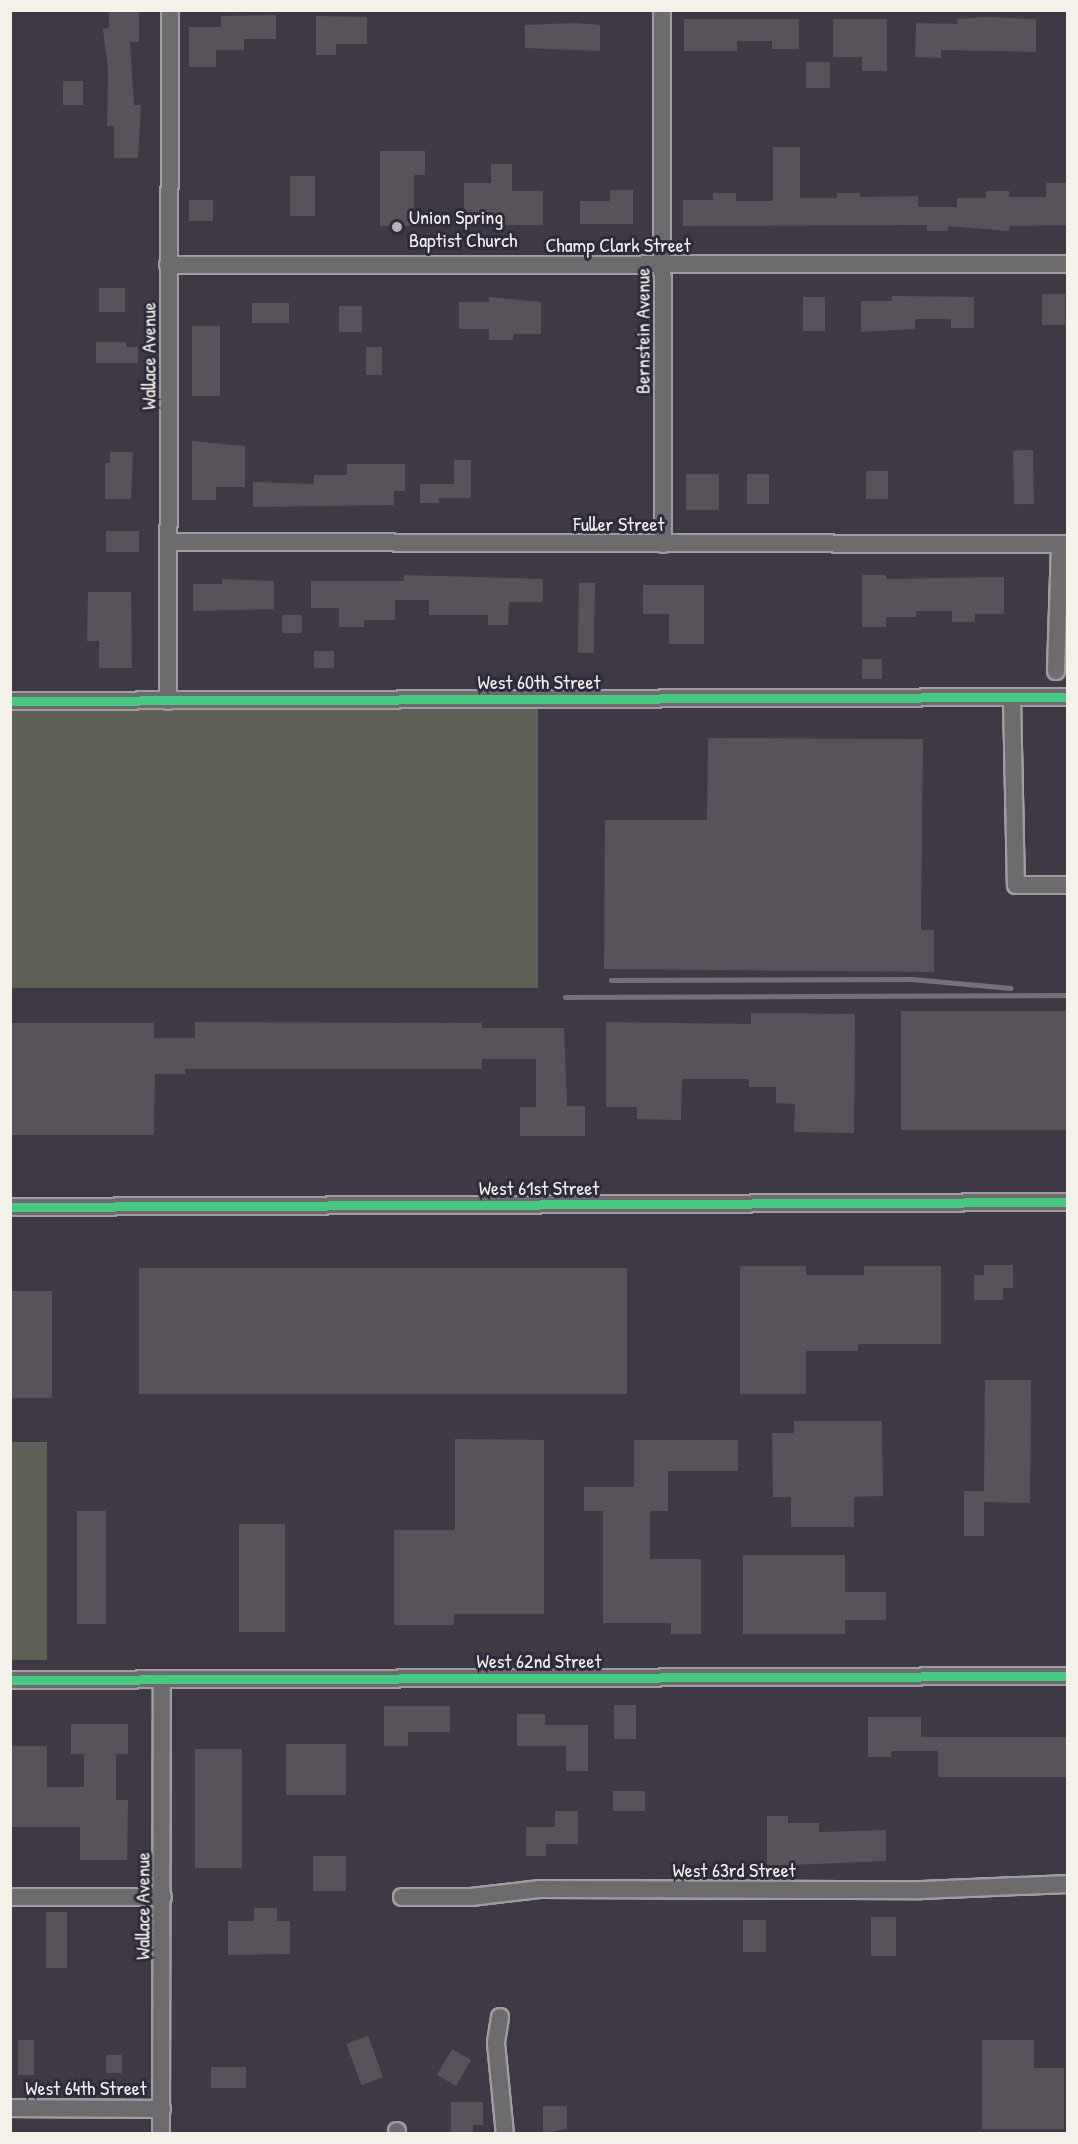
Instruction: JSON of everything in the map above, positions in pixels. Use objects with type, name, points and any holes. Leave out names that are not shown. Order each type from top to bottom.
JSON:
[{"type":"street","name":"Wallace Avenue","points":[[168,701],[170,10]]},
{"type":"street","name":"Bernstein Avenue","points":[[662,10],[663,544]]},
{"type":"street","name":"Champ Clark Street","points":[[168,265],[1068,264]]},
{"type":"street","name":"Fuller Street","points":[[170,542],[1064,544]]},
{"type":"street","points":[[1062,697],[1064,544]]},
{"type":"street","name":"West 60th Street","points":[[10,701],[1062,697]]},
{"type":"street","points":[[1012,698],[1016,885],[1068,885]]},
{"type":"street","name":"West 61st Street","points":[[10,1207],[1068,1202]]},
{"type":"street","name":"West 62nd Street","points":[[10,1680],[1068,1676]]},
{"type":"street","name":"Wallace Avenue","points":[[162,1679],[162,2133]]},
{"type":"street","name":"West 63rd Street","points":[[402,1897],[471,1896],[540,1889],[921,1890],[1068,1884]]},
{"type":"street","points":[[10,1897],[163,1897]]},
{"type":"street","points":[[500,2017],[496,2043],[505,2133]]},
{"type":"street","name":"West 64th Street","points":[[10,2108],[162,2109]]},
{"type":"shaded area","points":[[11,709],[538,709],[538,988],[11,988]]},
{"type":"shaded area","points":[[11,1442],[47,1442],[47,1660],[11,1660]]},
{"type":"building","points":[[109,10],[139,10],[139,42],[130,42],[134,105],[141,105],[138,158],[114,158],[114,126],[107,126],[108,69],[103,29],[109,28]]},
{"type":"building","points":[[276,15],[276,39],[244,39],[244,50],[216,50],[216,67],[189,67],[189,27],[221,27],[221,16]]},
{"type":"building","points":[[316,16],[367,17],[367,44],[336,44],[336,55],[316,55]]},
{"type":"building","points":[[985,17],[1036,19],[1036,52],[941,50],[941,58],[915,57],[916,23],[957,24],[957,19]]},
{"type":"building","points":[[684,19],[799,19],[799,49],[772,49],[772,41],[737,41],[737,51],[684,51]]},
{"type":"building","points":[[833,19],[887,19],[887,71],[862,71],[862,57],[833,57]]},
{"type":"building","points":[[575,23],[600,25],[600,51],[525,48],[525,25]]},
{"type":"building","points":[[806,62],[830,62],[830,88],[806,88]]},
{"type":"building","points":[[63,81],[83,81],[83,105],[63,105]]},
{"type":"building","points":[[773,147],[800,147],[800,198],[837,198],[837,193],[860,193],[860,197],[918,196],[918,207],[957,207],[957,198],[986,198],[986,191],[1009,191],[1009,197],[1046,197],[1046,183],[1068,183],[1068,225],[1009,226],[1009,231],[948,226],[948,231],[927,231],[927,225],[683,226],[683,200],[713,200],[713,193],[736,193],[736,201],[773,201]]},
{"type":"building","points":[[380,151],[425,151],[425,175],[414,175],[414,226],[380,226]]},
{"type":"building","points":[[491,164],[512,164],[512,191],[543,191],[543,225],[464,225],[464,183],[491,183]]},
{"type":"building","points":[[290,176],[315,176],[315,216],[290,216]]},
{"type":"building","points":[[610,190],[633,190],[633,224],[580,224],[580,201],[610,201]]},
{"type":"building","points":[[189,200],[213,200],[213,221],[189,221]]},
{"type":"building","points":[[99,288],[125,288],[125,312],[99,312]]},
{"type":"building","points":[[1042,294],[1065,294],[1065,325],[1042,325]]},
{"type":"building","points":[[892,296],[974,297],[974,328],[951,328],[951,319],[915,319],[915,329],[861,332],[861,301],[892,301]]},
{"type":"building","points":[[489,297],[541,302],[541,334],[513,334],[513,340],[489,340],[489,329],[459,329],[459,302],[489,302]]},
{"type":"building","points":[[803,297],[825,297],[825,331],[803,331]]},
{"type":"building","points":[[252,303],[289,303],[289,323],[252,323]]},
{"type":"building","points":[[339,306],[362,306],[362,332],[339,332]]},
{"type":"building","points":[[192,326],[220,326],[220,396],[192,396]]},
{"type":"building","points":[[96,342],[126,342],[126,347],[138,347],[138,363],[96,363]]},
{"type":"building","points":[[366,347],[382,347],[382,375],[366,375]]},
{"type":"building","points":[[192,441],[245,446],[245,487],[216,487],[216,500],[192,500]]},
{"type":"building","points":[[1013,450],[1033,450],[1034,504],[1014,504]]},
{"type":"building","points":[[110,452],[133,452],[131,499],[105,499],[105,463],[110,463]]},
{"type":"building","points":[[454,460],[471,460],[471,498],[439,498],[439,503],[420,503],[420,484],[454,484]]},
{"type":"building","points":[[347,464],[405,464],[405,491],[394,491],[394,505],[253,507],[253,482],[314,484],[314,475],[347,475]]},
{"type":"building","points":[[866,471],[888,471],[888,499],[866,499]]},
{"type":"building","points":[[686,474],[719,474],[719,510],[686,510]]},
{"type":"building","points":[[747,474],[769,474],[769,504],[747,504]]},
{"type":"building","points":[[106,531],[139,531],[139,552],[106,552]]},
{"type":"building","points":[[404,575],[543,579],[543,602],[509,602],[508,625],[488,625],[488,615],[429,615],[429,600],[395,600],[395,620],[364,620],[364,627],[339,627],[339,608],[311,608],[311,581],[404,581]]},
{"type":"building","points":[[862,575],[886,575],[886,579],[1004,577],[1004,614],[975,614],[975,622],[952,622],[952,611],[916,611],[916,617],[886,617],[886,627],[862,627]]},
{"type":"building","points":[[222,579],[274,581],[274,609],[193,611],[193,584],[222,584]]},
{"type":"building","points":[[579,583],[595,583],[594,653],[578,653]]},
{"type":"building","points":[[643,585],[704,585],[704,644],[669,644],[669,614],[643,614]]},
{"type":"building","points":[[88,592],[131,592],[132,668],[99,668],[99,641],[87,641]]},
{"type":"building","points":[[282,615],[302,615],[302,633],[282,633]]},
{"type":"building","points":[[314,651],[334,651],[334,668],[314,668]]},
{"type":"building","points":[[862,659],[882,659],[882,679],[862,679]]},
{"type":"building","points":[[708,738],[923,739],[921,930],[934,930],[934,972],[604,969],[605,820],[707,820]]},
{"type":"building","points":[[901,1011],[1068,1011],[1068,1130],[901,1130]]},
{"type":"building","points":[[751,1013],[855,1014],[854,1133],[794,1132],[795,1104],[776,1103],[776,1087],[749,1087],[749,1079],[682,1079],[681,1120],[637,1119],[637,1107],[606,1107],[606,1022],[751,1024]]},
{"type":"building","points":[[195,1022],[482,1023],[482,1028],[564,1028],[567,1106],[585,1106],[585,1136],[520,1136],[520,1107],[536,1107],[536,1059],[482,1059],[482,1069],[185,1069],[185,1074],[155,1074],[154,1135],[10,1135],[10,1023],[154,1023],[154,1038],[195,1038]]},
{"type":"building","points":[[984,1265],[1013,1265],[1013,1288],[1003,1288],[1003,1300],[974,1300],[974,1275],[984,1275]]},
{"type":"building","points":[[740,1266],[806,1266],[806,1275],[864,1275],[864,1266],[941,1266],[941,1344],[858,1344],[858,1351],[806,1351],[806,1394],[740,1394]]},
{"type":"building","points":[[139,1268],[627,1268],[627,1394],[139,1394]]},
{"type":"building","points":[[10,1291],[52,1291],[52,1398],[10,1398]]},
{"type":"building","points":[[985,1380],[1031,1380],[1030,1503],[984,1502],[984,1536],[964,1536],[964,1491],[984,1491]]},
{"type":"building","points":[[794,1421],[882,1421],[883,1496],[854,1497],[854,1527],[791,1527],[791,1497],[773,1497],[772,1433],[794,1433]]},
{"type":"building","points":[[455,1439],[544,1440],[544,1614],[454,1614],[454,1625],[394,1625],[394,1530],[455,1530]]},
{"type":"building","points":[[634,1440],[738,1440],[738,1471],[668,1471],[668,1511],[650,1511],[650,1559],[701,1559],[701,1634],[671,1634],[671,1623],[603,1623],[603,1511],[584,1511],[584,1487],[634,1487]]},
{"type":"building","points":[[77,1511],[106,1511],[106,1624],[77,1624]]},
{"type":"building","points":[[239,1524],[285,1524],[285,1632],[239,1632]]},
{"type":"building","points":[[743,1555],[845,1555],[845,1592],[886,1592],[886,1620],[845,1620],[845,1634],[743,1634]]},
{"type":"building","points":[[614,1705],[636,1705],[636,1739],[614,1739]]},
{"type":"building","points":[[384,1706],[450,1706],[450,1732],[408,1732],[408,1746],[384,1746]]},
{"type":"building","points":[[517,1714],[545,1714],[545,1725],[588,1725],[588,1771],[566,1771],[566,1746],[517,1746]]},
{"type":"building","points":[[868,1717],[921,1717],[921,1737],[1068,1737],[1068,1777],[938,1777],[938,1751],[891,1751],[891,1757],[868,1757]]},
{"type":"building","points":[[71,1724],[128,1724],[128,1754],[116,1754],[116,1800],[128,1800],[127,1860],[80,1860],[80,1827],[10,1827],[10,1746],[47,1746],[47,1787],[84,1787],[84,1754],[71,1754]]},
{"type":"building","points":[[286,1744],[346,1744],[346,1795],[286,1795]]},
{"type":"building","points":[[195,1749],[242,1749],[242,1868],[195,1868]]},
{"type":"building","points":[[613,1791],[645,1791],[645,1811],[613,1811]]},
{"type":"building","points":[[555,1811],[578,1811],[578,1844],[546,1844],[546,1856],[526,1856],[526,1827],[555,1827]]},
{"type":"building","points":[[767,1816],[788,1816],[788,1823],[819,1823],[819,1832],[886,1830],[886,1861],[767,1866]]},
{"type":"building","points":[[313,1856],[346,1856],[346,1891],[313,1891]]},
{"type":"building","points":[[254,1908],[277,1908],[277,1921],[290,1921],[290,1954],[228,1955],[228,1921],[254,1921]]},
{"type":"building","points":[[46,1912],[67,1912],[67,1968],[46,1968]]},
{"type":"building","points":[[871,1917],[896,1917],[896,1956],[871,1956]]},
{"type":"building","points":[[743,1920],[766,1920],[766,1952],[743,1952]]},
{"type":"building","points":[[368,2036],[383,2077],[361,2085],[346,2044]]},
{"type":"building","points":[[18,2040],[34,2040],[34,2075],[18,2075]]},
{"type":"building","points":[[982,2040],[1034,2040],[1034,2068],[1064,2068],[1064,2129],[982,2129]]},
{"type":"building","points":[[452,2049],[471,2060],[456,2086],[437,2075]]},
{"type":"building","points":[[106,2055],[122,2055],[122,2073],[106,2073]]},
{"type":"building","points":[[211,2067],[246,2067],[246,2088],[211,2088]]},
{"type":"building","points":[[451,2102],[483,2102],[483,2125],[473,2125],[473,2133],[451,2133]]},
{"type":"building","points":[[543,2106],[567,2106],[567,2129],[543,2133]]},
{"type":"railway","points":[[611,980],[912,979],[1011,988]]},
{"type":"railway","points":[[565,997],[1068,995]]},
{"type":"cycle path","points":[[10,701],[1068,697]]},
{"type":"cycle path","points":[[10,1207],[1068,1202]]},
{"type":"cycle path","points":[[10,1680],[1068,1676]]},
{"type":"place","name":"Union Spring Baptist Church","points":[[397,227]]}]
